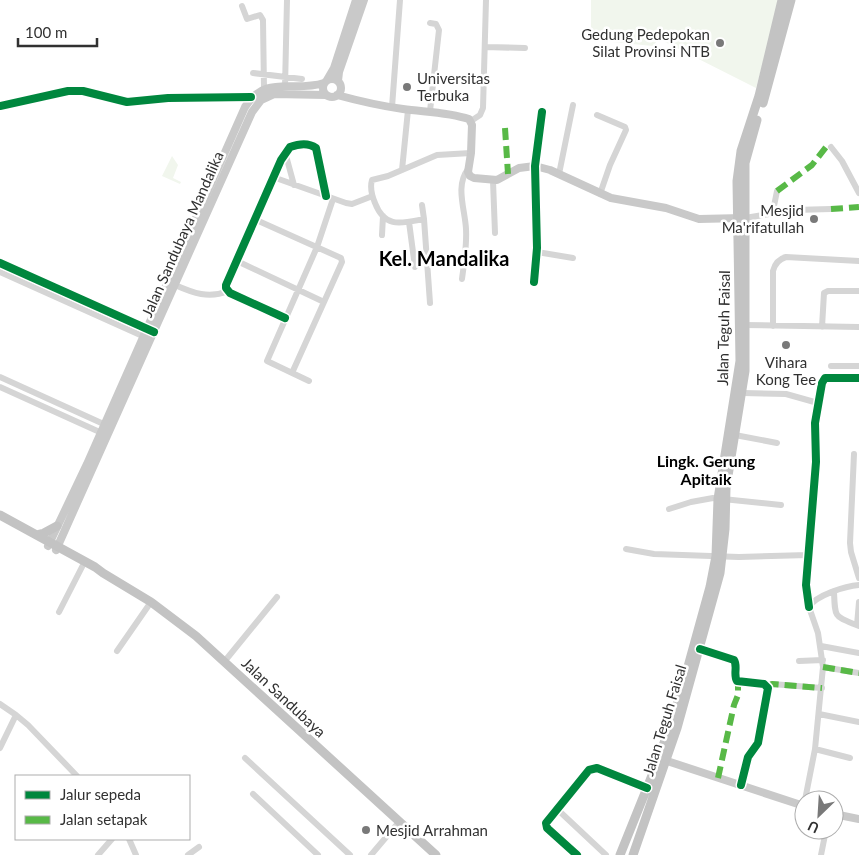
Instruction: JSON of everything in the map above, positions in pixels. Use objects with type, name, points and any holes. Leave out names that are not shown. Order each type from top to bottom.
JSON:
[{"type":"highway","name":"Jalan Teguh Faisal","points":[[620,855],[647,788],[677,728],[720,573],[722,499],[738,379],[742,325],[741,218],[737,181],[741,151],[759,96],[782,0]]},
{"type":"highway","name":"Jalan Teguh Faisal","points":[[741,218],[747,154],[770,81],[791,0]]},
{"type":"highway","name":"Jalan Teguh Faisal","points":[[722,499],[743,393],[745,371],[742,325]]},
{"type":"highway","name":"Jalan Sandubaya","points":[[0,515],[83,565],[103,574],[151,602],[183,626],[436,855]]},
{"type":"highway","name":"Jalan Sandubaya","points":[[0,520],[95,567],[103,574]]},
{"type":"highway","points":[[36,535],[58,526]]},
{"type":"highway","name":"Jalan Teguh Faisal","points":[[633,855],[639,841],[719,556]]},
{"type":"highway","points":[[628,836],[639,841]]},
{"type":"main road","points":[[356,0],[334,68],[323,87],[326,94],[408,110],[430,111],[467,118],[472,124],[471,153],[468,169],[469,175],[472,177],[493,181],[501,179],[519,168],[535,166],[559,174],[600,194],[672,210],[695,219],[741,218]]},
{"type":"main road","points":[[338,95],[341,88],[338,81],[339,72],[364,0]]},
{"type":"main road","points":[[235,138],[245,107],[251,96],[264,88],[310,87],[330,79],[338,81]]},
{"type":"main road","name":"Jalan Sandubaya Mandalika","points":[[53,546],[149,334],[175,285],[206,202],[235,138],[258,103],[265,97],[280,94],[326,94]]},
{"type":"main road","points":[[149,334],[206,202]]},
{"type":"main road","points":[[53,546],[58,526],[106,430]]},
{"type":"main road","points":[[662,759],[794,803]]},
{"type":"main road","points":[[844,816],[859,819]]},
{"type":"street","points":[[285,87],[287,0]]},
{"type":"street","points":[[392,107],[400,0]]},
{"type":"street","points":[[471,121],[480,115],[483,108],[486,0]]},
{"type":"street","points":[[242,6],[248,19],[260,15],[262,17],[264,88]]},
{"type":"street","points":[[430,23],[436,24],[439,30],[430,111]]},
{"type":"street","points":[[485,47],[525,48]]},
{"type":"street","points":[[253,73],[263,71],[302,78]]},
{"type":"street","points":[[0,106],[68,90],[84,91],[127,102],[168,98],[251,96]]},
{"type":"street","points":[[559,174],[573,105]]},
{"type":"street","points":[[402,170],[408,110]]},
{"type":"street","points":[[534,282],[537,252],[535,166],[542,112]]},
{"type":"street","points":[[597,115],[625,127],[626,130],[610,165],[600,194]]},
{"type":"street","points":[[228,291],[226,285],[254,219],[285,152],[290,147],[309,144],[316,148],[326,196]]},
{"type":"street","points":[[831,147],[842,161],[859,193]]},
{"type":"street","points":[[285,152],[294,185]]},
{"type":"street","points":[[424,220],[396,223],[383,216],[373,196],[372,180],[385,177],[441,154],[471,153]]},
{"type":"street","points":[[462,279],[466,228],[461,190],[463,178],[468,169]]},
{"type":"street","points":[[273,177],[352,204],[370,197]]},
{"type":"street","points":[[493,181],[495,233]]},
{"type":"street","points":[[775,213],[774,206],[777,191]]},
{"type":"street","points":[[309,381],[267,361],[317,247],[333,199]]},
{"type":"street","points":[[422,205],[430,303]]},
{"type":"street","points":[[741,218],[807,209],[831,209]]},
{"type":"street","points":[[382,235],[383,216]]},
{"type":"street","points":[[254,219],[338,256],[342,261],[292,373]]},
{"type":"street","points":[[409,222],[415,267]]},
{"type":"street","points":[[537,252],[573,258]]},
{"type":"street","points":[[773,326],[773,271],[778,261],[786,257],[859,261]]},
{"type":"street","points":[[237,261],[324,302]]},
{"type":"street","points":[[0,263],[149,334]]},
{"type":"street","points":[[0,272],[149,334]]},
{"type":"street","points":[[175,285],[200,295],[210,296],[228,291],[285,318]]},
{"type":"street","points":[[822,327],[824,293],[828,291],[859,291]]},
{"type":"street","points":[[742,325],[859,327]]},
{"type":"street","points":[[831,366],[859,366]]},
{"type":"street","points":[[0,377],[106,430]]},
{"type":"street","points":[[807,790],[815,749],[823,663],[818,633],[809,607],[806,585],[816,462],[815,423],[824,378],[859,378]]},
{"type":"street","points":[[0,387],[106,430]]},
{"type":"street","points":[[743,393],[786,394],[818,403]]},
{"type":"street","points":[[735,436],[777,443]]},
{"type":"street","points":[[854,454],[850,539],[851,552],[856,561],[859,578]]},
{"type":"street","points":[[668,508],[699,500],[722,499],[782,505]]},
{"type":"street","points":[[851,516],[859,516]]},
{"type":"street","points":[[850,539],[859,539]]},
{"type":"street","points":[[626,549],[654,554],[808,556]]},
{"type":"street","points":[[59,612],[83,565]]},
{"type":"street","points":[[809,607],[813,601],[848,586],[859,585]]},
{"type":"street","points":[[834,592],[837,615],[841,619],[858,626],[859,602]]},
{"type":"street","points":[[224,662],[277,597]]},
{"type":"street","points":[[117,651],[151,602]]},
{"type":"street","points":[[821,646],[859,653]]},
{"type":"street","points":[[700,649],[734,660],[737,681],[766,685],[776,684],[822,688]]},
{"type":"street","points":[[798,661],[823,663],[859,672]]},
{"type":"street","points":[[741,785],[748,757],[758,743],[768,689],[766,685]]},
{"type":"street","points":[[0,704],[16,715],[76,775]]},
{"type":"street","points":[[819,714],[859,722]]},
{"type":"street","points":[[0,748],[16,715]]},
{"type":"street","points":[[815,749],[850,758]]},
{"type":"street","points":[[245,758],[350,855]]},
{"type":"street","points":[[577,855],[546,826],[547,820],[589,770],[593,768],[647,788]]},
{"type":"street","points":[[253,794],[318,855]]},
{"type":"street","points":[[557,809],[606,855]]},
{"type":"street","points":[[371,855],[398,822]]},
{"type":"street","points":[[98,855],[111,840]]},
{"type":"street","points":[[129,840],[136,855]]},
{"type":"street","points":[[821,855],[824,840]]},
{"type":"street","points":[[188,855],[200,847]]},
{"type":"shaded area","points":[[591,0],[780,0],[756,88],[659,39],[653,46],[591,40]]},
{"type":"shaded area","points":[[172,156],[178,165],[173,178],[181,182],[180,184],[162,176]]},
{"type":"marked path","points":[[505,128],[508,174]]},
{"type":"marked path","points":[[777,191],[812,165],[826,147],[831,147]]},
{"type":"marked path","points":[[831,209],[859,207]]},
{"type":"marked path","points":[[823,667],[859,673]]},
{"type":"marked path","points":[[718,778],[734,705],[738,695],[738,682]]},
{"type":"marked path","points":[[767,686],[772,684],[822,688]]},
{"type":"cycle path","points":[[0,106],[68,91],[83,91],[127,102],[168,98],[251,97]]},
{"type":"cycle path","points":[[534,282],[537,248],[535,166],[542,112]]},
{"type":"cycle path","points":[[285,318],[230,293],[226,285],[281,160],[290,147],[303,144],[316,148],[326,196]]},
{"type":"cycle path","points":[[0,263],[154,332]]},
{"type":"cycle path","points":[[809,607],[806,585],[816,462],[815,423],[822,383],[825,378],[859,378]]},
{"type":"cycle path","points":[[700,649],[734,660],[737,681],[764,684],[768,688],[758,743],[748,757],[741,785]]},
{"type":"cycle path","points":[[577,855],[547,828],[546,823],[589,770],[597,768],[647,788]]},
{"type":"place","name":"Gedung Pedepokan Silat Provinsi NTB","points":[[720,43]]},
{"type":"place","name":"Universitas Terbuka","points":[[407,87]]},
{"type":"place","name":"Mesjid Ma'rifatullah","points":[[814,219]]},
{"type":"place","name":"Vihara Kong Tee","points":[[786,345]]},
{"type":"place","name":"Mesjid Arrahman","points":[[366,830]]},
{"type":"district","name":"Kel. Mandalika","points":[[444,258]]},
{"type":"district","name":"Lingk. Gerung Apitaik","points":[[706,469]]}]
